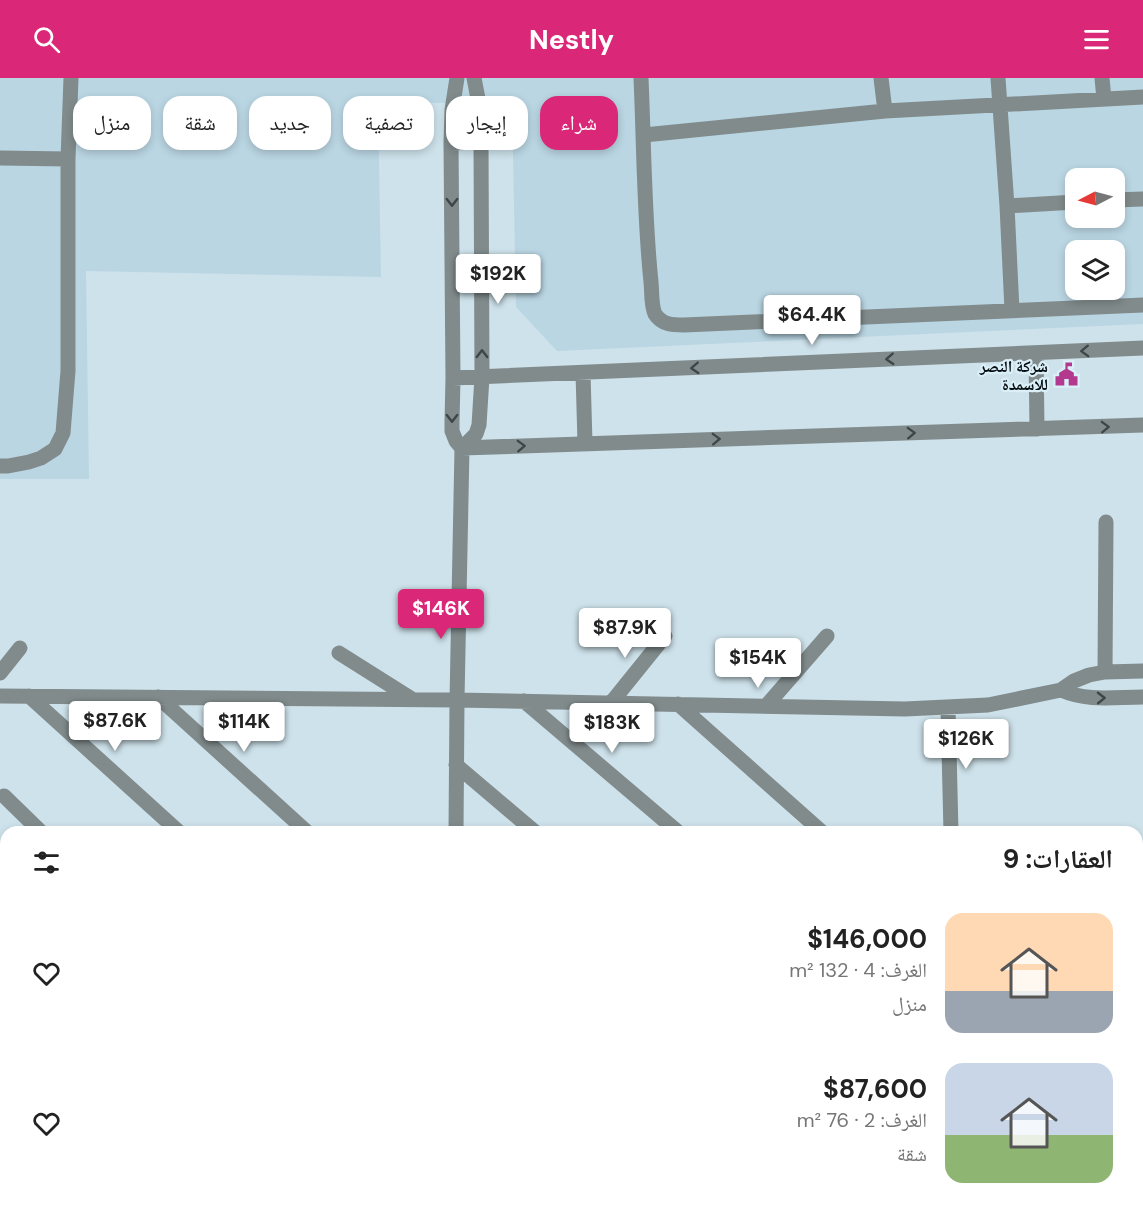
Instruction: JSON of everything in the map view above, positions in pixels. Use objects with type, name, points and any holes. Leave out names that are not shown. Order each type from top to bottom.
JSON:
[{"type":"street","points":[[0,466],[41,458],[55,449],[63,433],[68,371],[68,159],[71,78]]},
{"type":"street","points":[[454,96],[457,78]]},
{"type":"street","points":[[474,78],[477,96]]},
{"type":"street","points":[[641,78],[648,261],[654,312],[665,323],[684,325],[1143,305]]},
{"type":"street","points":[[881,78],[885,111]]},
{"type":"street","points":[[998,78],[1012,310]]},
{"type":"street","points":[[1102,78],[1104,99]]},
{"type":"street","points":[[644,135],[885,111],[1143,97]]},
{"type":"street","points":[[451,150],[452,431],[462,448],[456,826]]},
{"type":"street","points":[[462,448],[476,434],[479,425],[482,377],[481,150]]},
{"type":"street","points":[[0,158],[68,159]]},
{"type":"street","points":[[1125,200],[1143,199]]},
{"type":"street","points":[[1007,206],[1065,203]]},
{"type":"street","points":[[453,378],[1143,348]]},
{"type":"street","points":[[1036,353],[1037,429]]},
{"type":"street","points":[[583,373],[585,443]]},
{"type":"street","points":[[462,448],[1143,426]]},
{"type":"street","points":[[1105,672],[1106,522]]},
{"type":"street","points":[[611,703],[665,636]]},
{"type":"street","points":[[766,706],[827,636]]},
{"type":"street","points":[[0,673],[20,648]]},
{"type":"street","points":[[339,653],[413,699]]},
{"type":"street","points":[[0,696],[413,699],[905,709],[988,705],[1061,690],[1089,675],[1143,670]]},
{"type":"street","points":[[1061,690],[1086,698],[1143,697]]},
{"type":"street","points":[[29,696],[172,826]]},
{"type":"street","points":[[158,697],[299,826]]},
{"type":"street","points":[[525,701],[671,826]]},
{"type":"street","points":[[678,704],[815,826]]},
{"type":"street","points":[[948,708],[951,826]]},
{"type":"street","points":[[456,765],[528,826]]},
{"type":"street","points":[[4,796],[35,826]]},
{"type":"shaded area","points":[[0,78],[1143,78],[1143,324],[557,351],[516,307],[513,150],[528,150],[528,96],[446,96],[446,103],[434,103],[434,96],[343,96],[343,150],[379,150],[381,277],[86,271],[89,479],[0,479]]},
{"type":"place","name":"شركة النصر للاسمدة","points":[[1066,375]]}]
